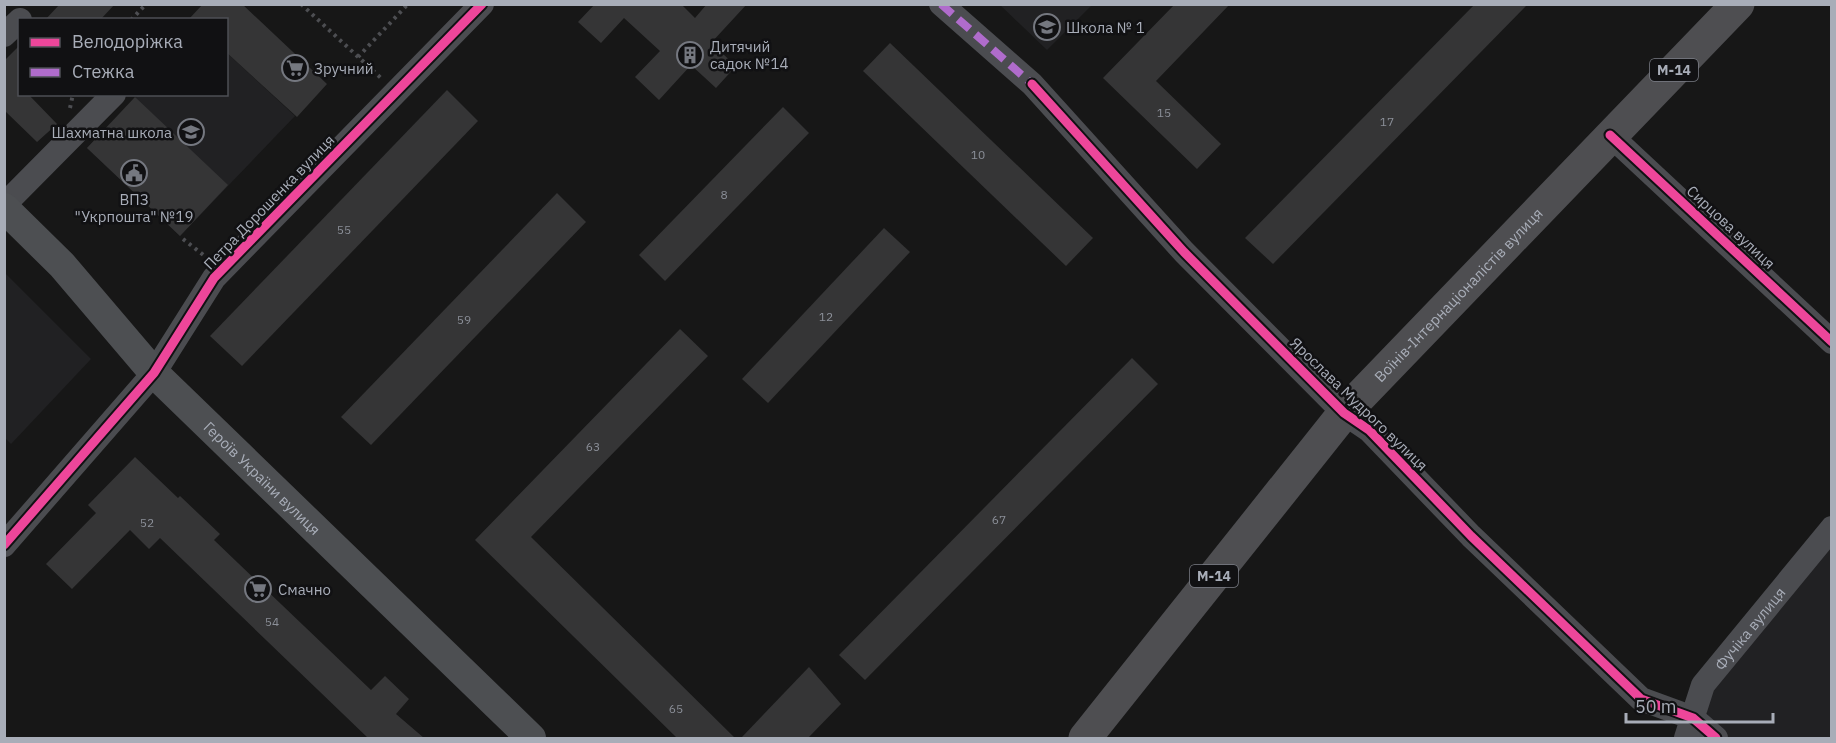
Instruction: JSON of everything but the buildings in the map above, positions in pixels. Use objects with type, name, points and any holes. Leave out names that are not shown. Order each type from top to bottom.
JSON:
[{"type":"highway","name":"Воїнів-Інтернаціоналістів вулиця","points":[[1085,738],[1344,413],[1738,4]]},
{"type":"main road","name":"Героїв України вулиця","points":[[4,206],[62,265],[154,373],[531,738]]},
{"type":"street","points":[[22,18],[35,4]]},
{"type":"street","name":"Петра Дорошенка вулиця","points":[[4,545],[154,373],[214,278],[482,4]]},
{"type":"street","name":"Ярослава Мудрого вулиця","points":[[941,4],[1032,84],[1184,252],[1344,413],[1369,430],[1471,536],[1641,699],[1689,728],[1716,738]]},
{"type":"street","points":[[4,35],[18,22]]},
{"type":"street","points":[[4,206],[112,96]]},
{"type":"street","name":"Сирцова вулиця","points":[[1610,135],[1832,342]]},
{"type":"street","name":"Фучіка вулиця","points":[[1689,728],[1703,685],[1832,528]]},
{"type":"path","points":[[133,18],[146,4]]},
{"type":"path","points":[[300,4],[384,80]]},
{"type":"path","points":[[358,57],[408,4]]},
{"type":"path","points":[[183,239],[208,259]]},
{"type":"shaded area","name":"Школа № 1","points":[[1000,5],[1092,5],[1047,50]]},
{"type":"shaded area","name":"Шахматна школа","points":[[228,54],[295,116],[180,236],[87,148],[137,96],[228,96]]},
{"type":"shaded area","points":[[5,273],[91,359],[11,444],[4,437]]},
{"type":"shaded area","points":[[1831,528],[1831,738],[1716,738],[1710,733],[1703,685]]},
{"type":"marked path","points":[[941,4],[1032,84]]},
{"type":"cycle path","points":[[4,545],[154,373],[214,278],[482,4]]},
{"type":"cycle path","points":[[1032,84],[1184,252],[1344,413],[1369,430],[1471,536],[1641,699],[1693,718],[1716,738]]},
{"type":"cycle path","points":[[1610,135],[1832,342]]},
{"type":"place","name":"Школа № 1","points":[[1047,27]]},
{"type":"place","name":"Дитячий садок №14","points":[[690,55]]},
{"type":"place","name":"Зручний","points":[[295,68]]},
{"type":"place","name":"Шахматна школа","points":[[191,132]]},
{"type":"place","name":"ВПЗ \"Укрпошта\" №19","points":[[134,173]]},
{"type":"place","name":"Смачно","points":[[258,589]]}]
